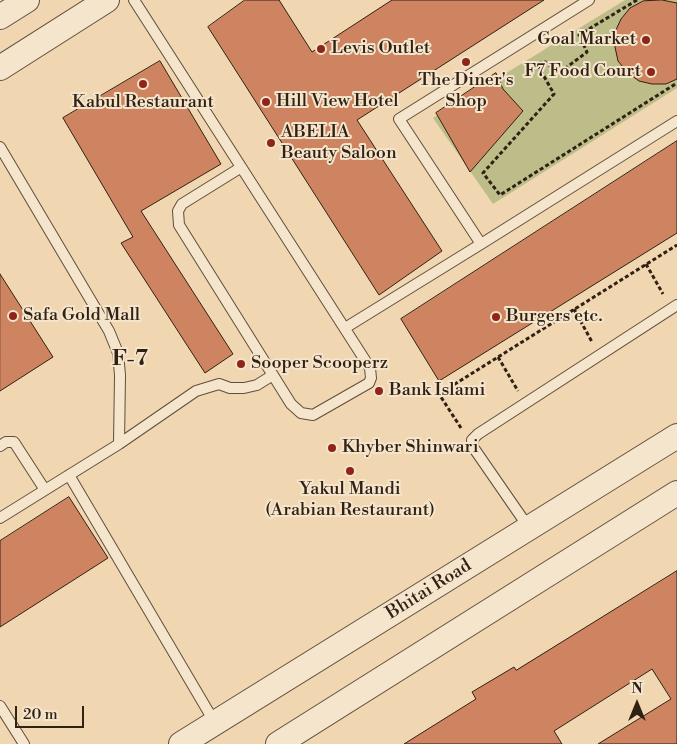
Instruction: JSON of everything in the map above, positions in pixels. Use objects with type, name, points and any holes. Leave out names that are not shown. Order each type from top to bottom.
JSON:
[{"type":"street","points":[[0,17],[27,0]]},
{"type":"street","points":[[0,68],[107,0]]},
{"type":"street","name":"Bhitai Road","points":[[181,744],[677,436]]},
{"type":"street","points":[[278,744],[677,493]]},
{"type":"lane","points":[[134,0],[370,368],[371,378],[364,387],[317,414],[308,415],[297,411],[179,225],[178,212],[182,204],[240,168]]},
{"type":"lane","points":[[481,244],[399,119],[589,0]]},
{"type":"lane","points":[[344,328],[677,121]]},
{"type":"lane","points":[[0,147],[112,338],[118,353],[120,375],[119,444]]},
{"type":"lane","points":[[529,528],[473,447],[472,440],[525,403],[674,307]]},
{"type":"lane","points":[[0,518],[119,444],[196,391],[219,384],[230,388],[244,388],[257,385],[273,375]]},
{"type":"lane","points":[[0,446],[6,442],[14,442],[45,490]]},
{"type":"lane","points":[[69,476],[215,723]]},
{"type":"lane","points":[[0,706],[24,744]]},
{"type":"path","points":[[637,0],[579,35],[587,52],[559,73],[544,61],[537,64],[554,94],[483,173],[500,195],[677,83]]},
{"type":"path","points":[[473,447],[439,394],[677,245]]},
{"type":"path","points":[[646,264],[674,307]]},
{"type":"path","points":[[574,309],[600,355]]},
{"type":"path","points":[[498,357],[525,403]]},
{"type":"green space","points":[[625,0],[677,0],[677,88],[493,204],[433,118]]},
{"type":"building","points":[[245,0],[279,0],[312,52],[392,0],[544,0],[357,120],[442,251],[379,295],[208,27]]},
{"type":"building","name":"Goal Market","points":[[662,0],[677,3],[677,79],[666,84],[652,84],[639,81],[627,72],[618,61],[615,47],[615,32],[621,19],[630,8],[643,1]]},
{"type":"building","points":[[160,61],[221,164],[141,211],[233,354],[205,373],[121,243],[133,237],[63,118]]},
{"type":"building","points":[[496,73],[503,89],[523,111],[470,172],[436,113]]},
{"type":"building","points":[[677,141],[677,233],[439,381],[401,319]]},
{"type":"building","name":"Safa Gold Mall","points":[[0,274],[53,357],[0,391]]},
{"type":"building","points":[[69,497],[108,558],[0,627],[0,541]]},
{"type":"building","points":[[677,571],[677,744],[598,744],[671,699],[652,669],[554,731],[562,744],[404,744],[476,699],[472,692],[514,667],[516,670]]},
{"type":"place","name":"Goal Market","points":[[646,40]]},
{"type":"place","name":"Levis Outlet","points":[[321,49]]},
{"type":"place","name":"The Diner's Shop","points":[[466,62]]},
{"type":"place","name":"F7 Food Court","points":[[651,72]]},
{"type":"place","name":"Kabul Restaurant","points":[[143,84]]},
{"type":"place","name":"Hill View Hotel","points":[[266,102]]},
{"type":"place","name":"ABELIA Beauty Saloon","points":[[271,143]]},
{"type":"place","name":"Safa Gold Mall","points":[[13,316]]},
{"type":"place","name":"Burgers etc.","points":[[496,317]]},
{"type":"place","name":"Sooper Scooperz","points":[[241,364]]},
{"type":"place","name":"Bank Islami","points":[[379,391]]},
{"type":"place","name":"Khyber Shinwari","points":[[332,448]]},
{"type":"place","name":"Yakul Mandi (Arabian Restaurant)","points":[[350,471]]},
{"type":"district","name":"F-7","points":[[130,360]]}]
